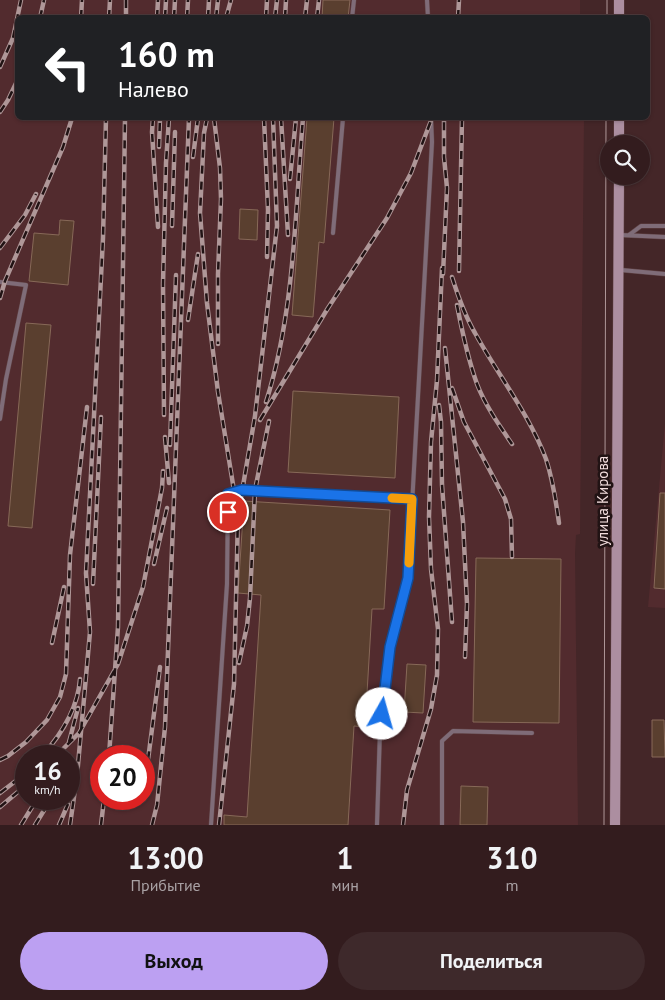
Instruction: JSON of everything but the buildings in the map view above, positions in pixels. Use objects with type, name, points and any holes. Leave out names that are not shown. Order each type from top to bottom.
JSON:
[{"type":"main road","points":[[619,0],[619,15]]},
{"type":"main road","points":[[619,120],[619,135]]},
{"type":"main road","name":"улица Кирова","points":[[615,825],[618,270],[624,235],[620,185]]},
{"type":"lane","points":[[352,15],[354,0]]},
{"type":"lane","points":[[428,0],[428,15]]},
{"type":"lane","points":[[333,233],[343,120]]},
{"type":"lane","points":[[377,825],[380,730],[390,647],[408,578],[432,120]]},
{"type":"lane","points":[[624,235],[641,226],[665,226]]},
{"type":"lane","points":[[624,235],[665,237]]},
{"type":"lane","points":[[618,270],[665,274]]},
{"type":"lane","points":[[0,282],[5,281],[26,286],[6,379],[0,419]]},
{"type":"lane","points":[[211,825],[227,584],[228,494],[242,490],[412,499]]},
{"type":"lane","points":[[442,825],[442,741],[453,731],[532,733]]},
{"type":"shaded area","points":[[0,0],[580,0],[580,15],[15,15],[15,120],[584,120],[580,534],[576,535],[578,825],[0,825]]},
{"type":"shaded area","points":[[665,423],[665,608],[648,607]]},
{"type":"tram line","points":[[607,0],[607,15]]},
{"type":"tram line","points":[[604,825],[606,120]]},
{"type":"railway","points":[[18,15],[21,0]]},
{"type":"railway","points":[[41,15],[44,0]]},
{"type":"railway","points":[[81,15],[82,0]]},
{"type":"railway","points":[[109,15],[110,0]]},
{"type":"railway","points":[[126,0],[126,15]]},
{"type":"railway","points":[[157,15],[158,0]]},
{"type":"railway","points":[[165,15],[166,0]]},
{"type":"railway","points":[[174,15],[175,0]]},
{"type":"railway","points":[[187,15],[188,0]]},
{"type":"railway","points":[[208,15],[209,0]]},
{"type":"railway","points":[[216,15],[218,0]]},
{"type":"railway","points":[[227,15],[231,0]]},
{"type":"railway","points":[[266,15],[267,0]]},
{"type":"railway","points":[[275,15],[277,0]]},
{"type":"railway","points":[[285,15],[286,0]]},
{"type":"railway","points":[[305,15],[307,0]]},
{"type":"railway","points":[[317,15],[319,0]]},
{"type":"railway","points":[[458,15],[459,0]]},
{"type":"railway","points":[[0,67],[13,38],[15,28]]},
{"type":"railway","points":[[0,112],[15,85]]},
{"type":"railway","points":[[0,298],[5,281],[63,147],[71,120]]},
{"type":"railway","points":[[70,825],[77,776],[90,632],[86,573],[103,238],[106,120]]},
{"type":"railway","points":[[110,745],[118,627],[125,120]]},
{"type":"railway","points":[[153,120],[158,227]]},
{"type":"railway","points":[[159,147],[160,120]]},
{"type":"railway","points":[[164,415],[163,284],[169,120]]},
{"type":"railway","points":[[152,825],[157,805],[165,727],[189,120]]},
{"type":"railway","points":[[193,157],[198,120]]},
{"type":"railway","points":[[207,120],[204,133],[200,213],[207,303],[218,392],[236,503]]},
{"type":"railway","points":[[214,120],[220,168],[221,199],[218,344]]},
{"type":"railway","points":[[264,120],[268,210],[267,257]]},
{"type":"railway","points":[[219,825],[234,684],[238,515],[255,416],[277,226],[273,120]]},
{"type":"railway","points":[[281,120],[288,235]]},
{"type":"railway","points":[[290,179],[296,120]]},
{"type":"railway","points":[[266,402],[276,368],[288,297],[303,120]]},
{"type":"railway","points":[[260,420],[328,308],[387,218],[411,173],[431,120]]},
{"type":"railway","points":[[443,274],[447,188],[444,157],[444,120]]},
{"type":"railway","points":[[459,271],[462,120]]},
{"type":"railway","points":[[172,226],[175,132]]},
{"type":"railway","points":[[0,248],[25,215],[36,194]]},
{"type":"railway","points":[[188,320],[198,254]]},
{"type":"railway","points":[[403,825],[407,790],[431,709],[437,675],[438,629],[431,569],[429,517],[431,442],[437,380],[442,268]]},
{"type":"railway","points":[[170,445],[176,275]]},
{"type":"railway","points":[[452,277],[471,326],[522,410],[539,442],[551,475],[559,523]]},
{"type":"railway","points":[[457,305],[471,365],[480,392],[512,444]]},
{"type":"railway","points":[[445,348],[463,522],[467,604],[465,657]]},
{"type":"railway","points":[[452,388],[464,422],[505,499],[511,519],[512,557]]},
{"type":"railway","points":[[439,405],[442,485],[452,622]]},
{"type":"railway","points":[[0,760],[26,742],[47,720],[60,697],[66,674],[70,555],[87,407]]},
{"type":"railway","points":[[93,584],[101,417]]},
{"type":"railway","points":[[239,663],[247,626],[250,598],[255,490],[269,421]]},
{"type":"railway","points":[[165,437],[169,483]]},
{"type":"railway","points":[[67,745],[79,733],[118,664],[143,587],[162,488],[163,471]]},
{"type":"railway","points":[[154,564],[167,508]]},
{"type":"railway","points":[[52,643],[64,587]]},
{"type":"railway","points":[[150,745],[160,667]]},
{"type":"railway","points":[[51,745],[72,711],[79,690],[80,679]]},
{"type":"railway","points":[[69,742],[78,708]]},
{"type":"railway","points":[[0,793],[15,781]]},
{"type":"railway","points":[[0,807],[15,794]]},
{"type":"railway","points":[[21,825],[30,810]]},
{"type":"railway","points":[[35,825],[44,810]]},
{"type":"railway","points":[[59,825],[65,810]]},
{"type":"railway","points":[[101,825],[103,810]]},
{"type":"slow traffic","points":[[392,498],[412,499],[409,563]]},
{"type":"route","points":[[228,512],[228,494],[242,490],[412,499],[408,578],[390,647],[382,714]]}]
